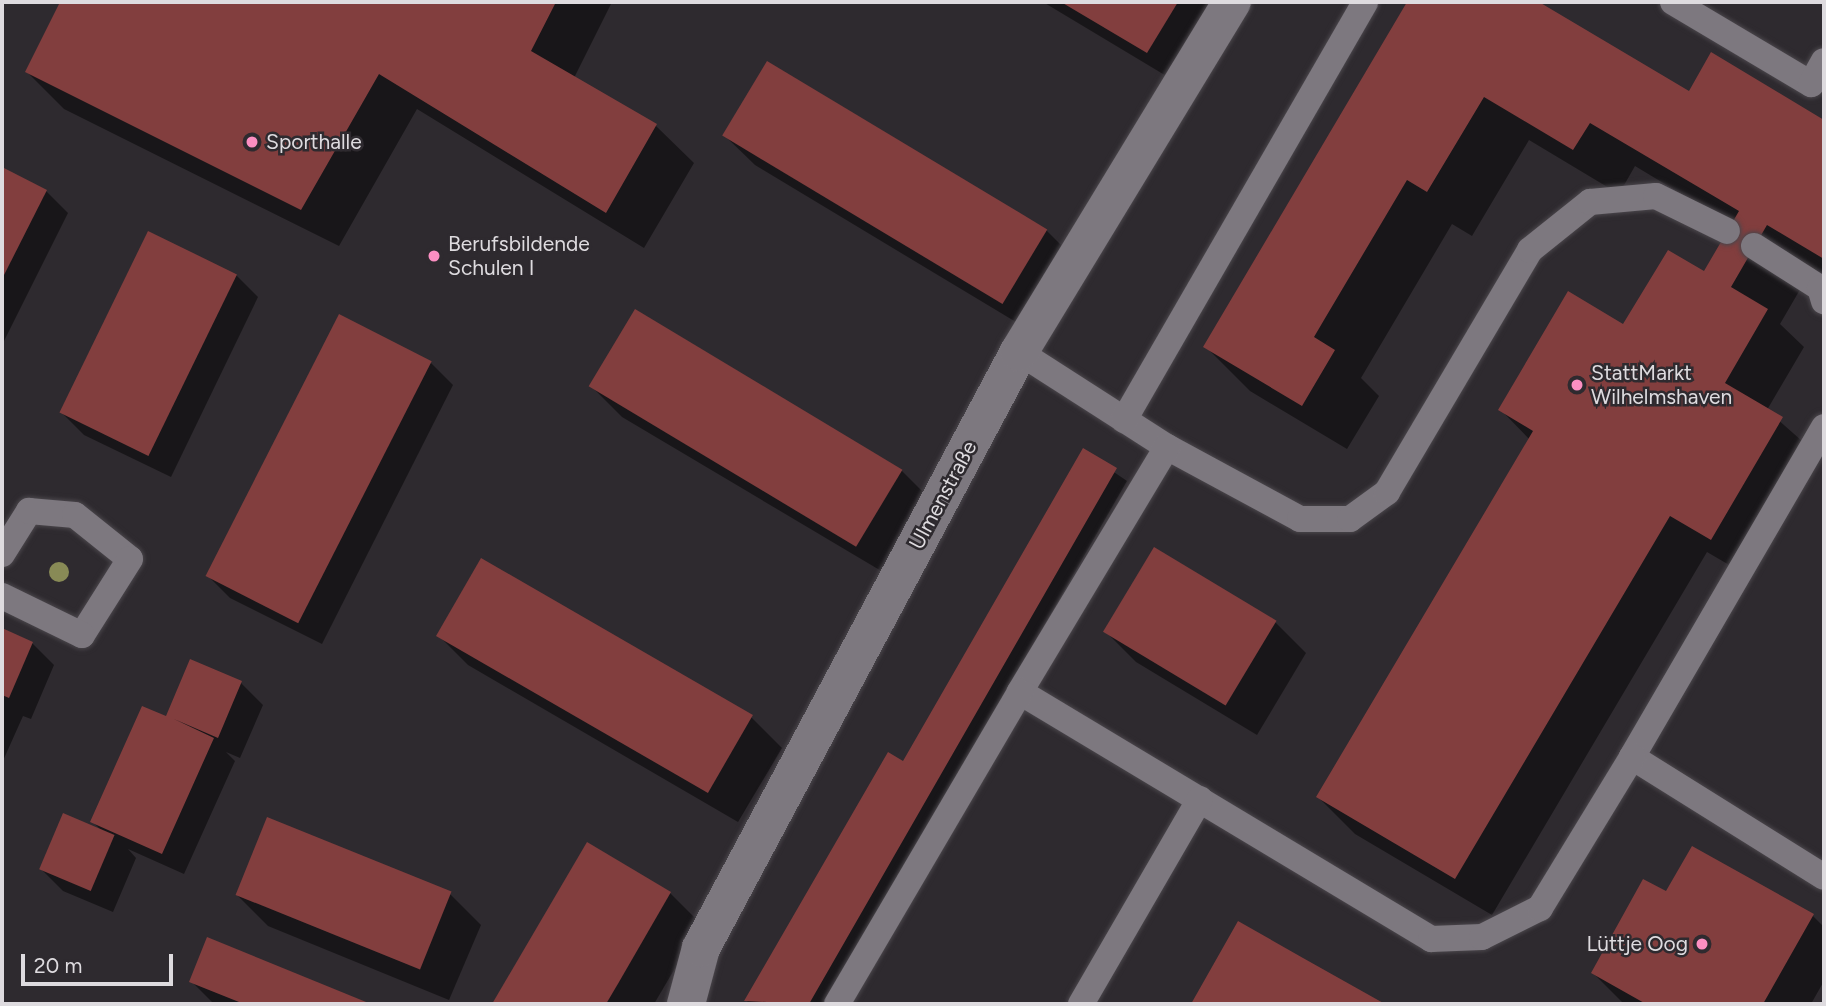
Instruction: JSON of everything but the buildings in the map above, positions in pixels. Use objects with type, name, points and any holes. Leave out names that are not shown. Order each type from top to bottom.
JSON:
[{"type":"street","name":"Ulmenstraße","points":[[686,1004],[701,948],[1019,352],[1232,2]]},
{"type":"lane","points":[[1124,420],[1365,2]]},
{"type":"lane","points":[[1673,2],[1817,88],[1824,61]]},
{"type":"lane","points":[[1019,352],[1167,447],[1300,519],[1350,519],[1387,492],[1530,250],[1590,202],[1656,196],[1727,231]]},
{"type":"lane","points":[[1754,246],[1820,288],[1824,301]]},
{"type":"lane","points":[[1020,692],[1431,939],[1482,937],[1540,908],[1632,757],[1824,427]]},
{"type":"lane","points":[[848,1000],[1020,692],[1167,447]]},
{"type":"lane","points":[[2,554],[29,511],[75,515],[130,559],[82,635],[2,596]]},
{"type":"lane","points":[[1632,757],[1824,877]]},
{"type":"lane","points":[[1080,1004],[1200,799]]},
{"type":"place","name":"Sporthalle","points":[[252,142]]},
{"type":"place","name":"Berufsbildende Schulen I","points":[[434,256]]},
{"type":"place","name":"StattMarkt Wilhelmshaven","points":[[1577,385]]},
{"type":"place","name":"Lüttje Oog","points":[[1702,944]]}]
